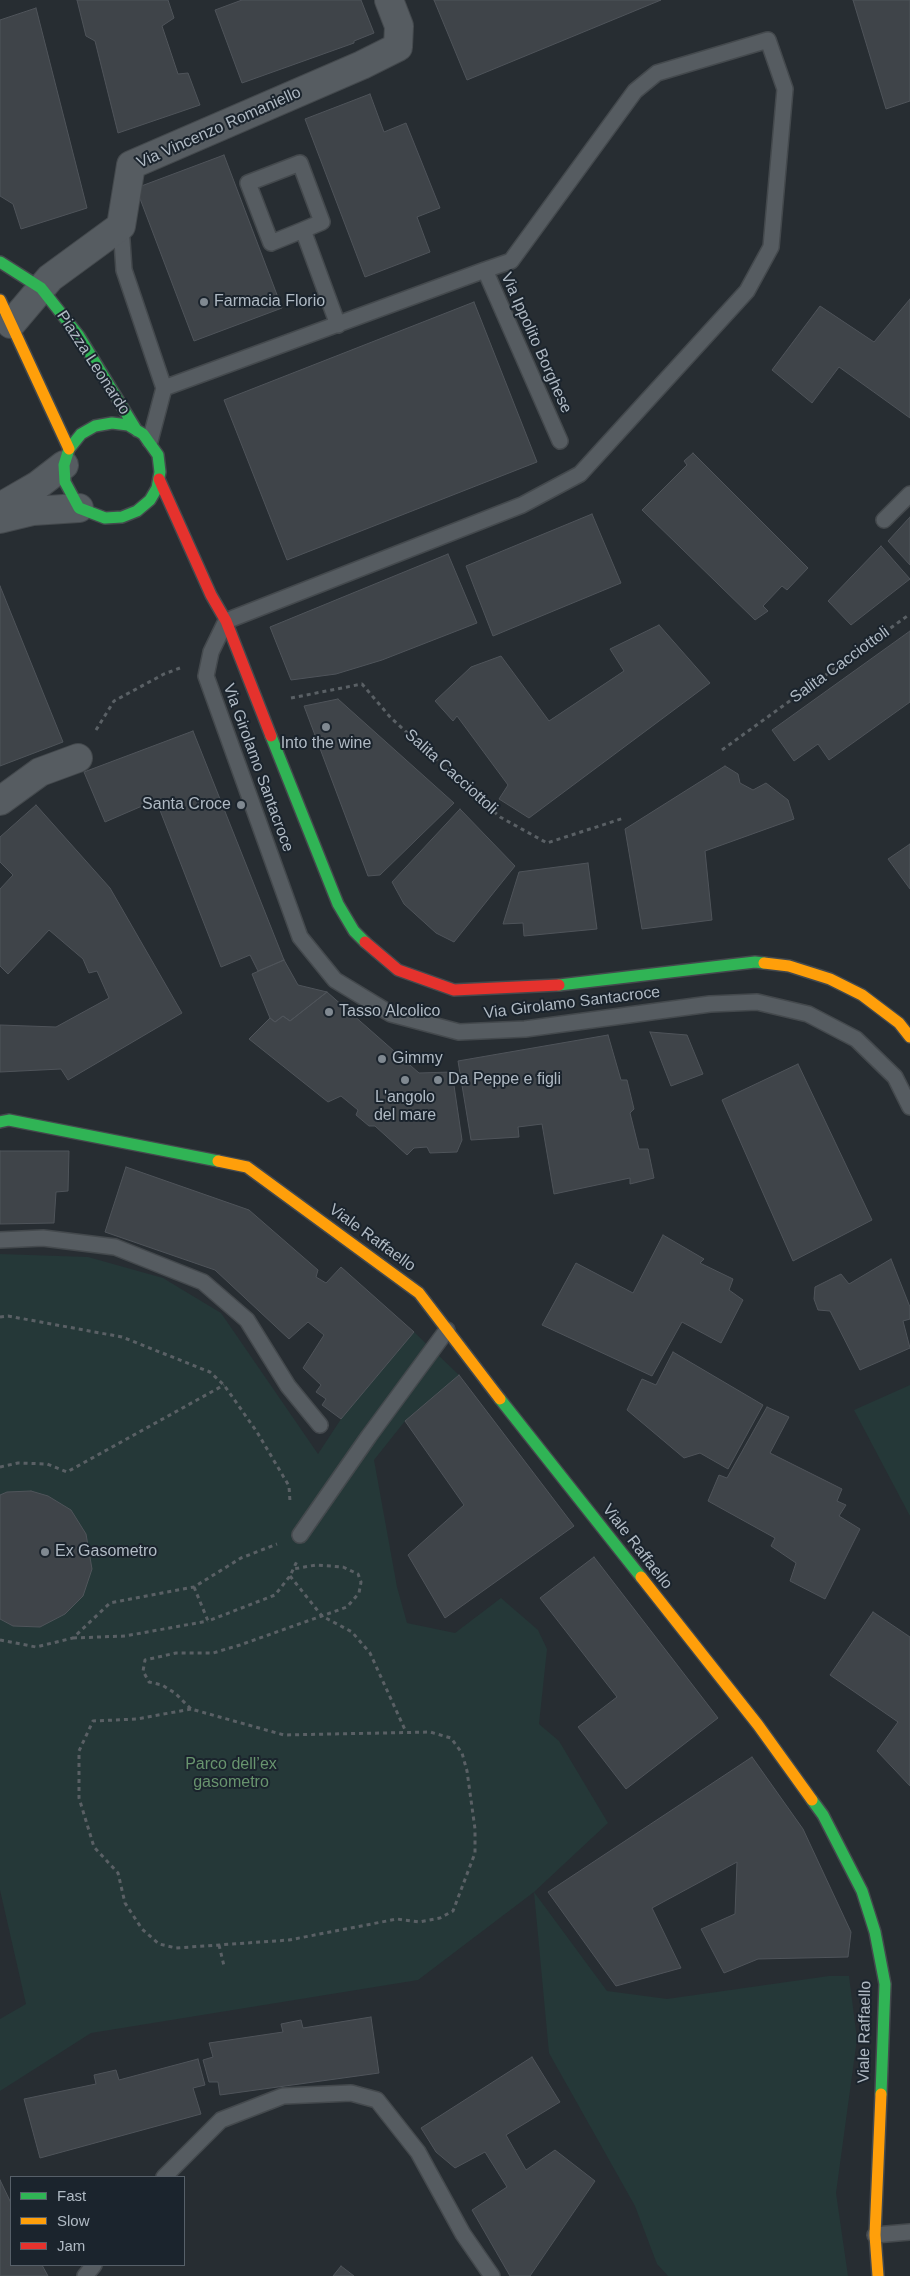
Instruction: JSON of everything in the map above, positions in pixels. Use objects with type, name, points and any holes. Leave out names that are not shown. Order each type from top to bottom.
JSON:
[{"type":"street","name":"Via Vincenzo Romaniello","points":[[120,226],[131,165],[362,65],[398,47],[399,26],[389,0]]},
{"type":"street","points":[[79,508],[65,482],[67,457],[5,312],[41,288],[50,278],[120,226]]},
{"type":"street","name":"Piazza Leonardo","points":[[0,262],[41,288],[79,336],[138,431]]},
{"type":"street","name":"Piazza Leonardo","points":[[0,507],[38,485],[67,457],[81,434],[95,426],[112,423],[128,425],[138,431],[150,441],[158,455],[160,472],[150,500],[133,513]]},
{"type":"street","name":"Piazza Leonardo","points":[[158,480],[211,595]]},
{"type":"street","points":[[0,519],[33,511],[79,508],[105,518],[122,517],[133,513],[151,519]]},
{"type":"street","name":"Piazza Leonardo","points":[[177,546],[226,620]]},
{"type":"street","name":"Via Girolamo Santacroce","points":[[226,620],[315,851],[338,904],[354,931],[372,950],[398,970],[454,990],[567,985],[754,962],[789,966],[830,979],[862,995],[899,1023],[910,1037]]},
{"type":"street","points":[[0,802],[40,772],[78,758]]},
{"type":"street","name":"Viale Raffaello","points":[[0,1122],[9,1120],[247,1167],[418,1293],[758,1725],[823,1815],[862,1891],[875,1932],[884,1984],[875,2235],[878,2276]]},
{"type":"lane","points":[[226,620],[522,505],[580,474],[747,291],[771,247],[785,89],[768,40],[656,72],[636,91],[511,261],[485,270]]},
{"type":"lane","points":[[300,163],[322,222],[303,230],[271,242],[248,183],[300,163]]},
{"type":"lane","points":[[120,226],[124,270],[164,388],[150,441]]},
{"type":"lane","points":[[303,230],[338,324]]},
{"type":"lane","name":"Via Ippolito Borghese","points":[[164,388],[485,270],[560,442]]},
{"type":"lane","points":[[884,520],[910,494]]},
{"type":"lane","name":"Via Girolamo Santacroce","points":[[226,620],[211,652],[206,676],[300,937],[335,980],[391,1014],[459,1032],[525,1029],[710,1004],[757,1002],[808,1014],[856,1040],[895,1078],[910,1107]]},
{"type":"lane","points":[[0,1240],[43,1238],[115,1247],[203,1282],[247,1320],[288,1386],[320,1425]]},
{"type":"lane","points":[[300,1535],[369,1436],[447,1330]]},
{"type":"lane","points":[[165,2176],[221,2120],[283,2096],[351,2093],[377,2100],[418,2152],[463,2234],[492,2276]]},
{"type":"lane","points":[[875,2235],[910,2232]]},
{"type":"lane","points":[[85,2276],[93,2266]]},
{"type":"path","name":"Salita Cacciottoli","points":[[722,750],[910,614]]},
{"type":"path","points":[[114,701],[164,674],[186,667]]},
{"type":"path","name":"Salita Cacciottoli","points":[[288,699],[362,684],[391,718],[500,817],[547,843],[624,818]]},
{"type":"path","points":[[0,1318],[8,1316],[122,1337],[210,1372],[224,1386],[257,1432],[289,1486],[292,1514],[300,1535],[297,1562],[290,1576],[275,1595],[208,1621],[125,1636],[73,1638],[36,1647],[0,1640]]},
{"type":"path","points":[[0,1467],[18,1463],[47,1464],[67,1472],[224,1386]]},
{"type":"path","points":[[73,1638],[110,1603],[194,1587],[241,1558],[300,1535]]},
{"type":"path","points":[[191,1709],[176,1693],[162,1685],[149,1682],[143,1671],[145,1660],[176,1652],[212,1652],[347,1607],[359,1594],[361,1582],[358,1574],[342,1567],[316,1564],[293,1569]]},
{"type":"path","points":[[290,1576],[322,1616],[352,1632],[370,1653],[406,1732]]},
{"type":"path","points":[[194,1587],[208,1621]]},
{"type":"path","points":[[191,1709],[284,1734],[430,1732],[452,1738],[462,1753],[467,1771],[475,1828],[475,1853],[453,1911],[440,1918],[418,1922],[396,1919],[290,1940],[176,1948],[158,1944],[142,1929],[125,1903],[118,1873],[94,1847],[79,1798],[79,1751],[93,1721],[136,1719],[191,1709]]},
{"type":"path","points":[[219,1945],[224,1966]]},
{"type":"green space","name":"Parco dell’ex gasometro","points":[[0,1254],[88,1257],[163,1278],[221,1313],[318,1454],[341,1419],[414,1332],[459,1375],[405,1421],[374,1460],[397,1587],[407,1623],[455,1633],[501,1598],[538,1630],[547,1649],[539,1724],[559,1741],[608,1823],[534,1892],[418,1980],[91,2033],[0,2091],[0,2019],[26,2004],[0,1890]]},
{"type":"green space","points":[[910,1385],[910,1516],[854,1410]]},
{"type":"green space","points":[[534,1892],[607,1991],[667,1999],[829,1976],[849,1976],[857,2039],[836,2193],[848,2276],[668,2276],[657,2264],[635,2206],[549,2053]]},
{"type":"building","points":[[77,0],[168,0],[174,18],[162,26],[178,74],[188,73],[200,105],[118,133],[95,41],[86,36]]},
{"type":"building","points":[[242,0],[361,0],[374,33],[354,41],[354,43],[242,83],[215,10]]},
{"type":"building","points":[[434,0],[661,0],[467,80]]},
{"type":"building","points":[[853,0],[910,0],[910,101],[886,109]]},
{"type":"building","points":[[36,8],[87,208],[21,229],[13,204],[0,196],[0,20]]},
{"type":"building","points":[[370,94],[384,132],[406,123],[440,208],[417,217],[430,252],[365,277],[305,119]]},
{"type":"building","points":[[224,155],[282,308],[194,341],[136,188]]},
{"type":"building","points":[[910,299],[910,418],[839,367],[812,403],[772,370],[820,306],[874,342]]},
{"type":"building","points":[[474,302],[537,462],[287,560],[224,400]]},
{"type":"building","points":[[693,453],[808,568],[787,590],[782,586],[763,606],[768,611],[755,620],[642,510],[687,465],[684,461]]},
{"type":"building","points":[[592,514],[621,583],[493,636],[466,566]]},
{"type":"building","points":[[910,517],[910,565],[888,541]]},
{"type":"building","points":[[881,546],[910,579],[851,625],[828,601]]},
{"type":"building","points":[[448,554],[477,623],[382,660],[336,674],[291,680],[270,627]]},
{"type":"building","points":[[0,586],[63,742],[0,766]]},
{"type":"building","points":[[659,625],[710,683],[529,818],[499,799],[508,785],[457,716],[453,721],[435,701],[471,667],[501,656],[549,721],[624,671],[610,649]]},
{"type":"building","points":[[910,631],[910,702],[829,760],[818,744],[794,761],[772,730]]},
{"type":"building","points":[[338,699],[454,803],[380,875],[368,876],[304,706]]},
{"type":"building","points":[[193,731],[284,960],[258,971],[250,955],[221,967],[156,800],[105,822],[84,772]]},
{"type":"building","points":[[725,766],[738,774],[740,783],[753,790],[766,783],[788,800],[794,819],[705,851],[712,920],[642,929],[625,829]]},
{"type":"building","points":[[36,805],[110,888],[182,1013],[68,1080],[61,1069],[0,1072],[0,1025],[56,1027],[109,998],[97,971],[89,973],[83,959],[49,930],[8,974],[0,966],[0,889],[13,875],[0,862],[0,837]]},
{"type":"building","points":[[460,809],[515,866],[454,942],[436,933],[404,904],[392,882]]},
{"type":"building","points":[[910,844],[910,889],[888,859]]},
{"type":"building","points":[[588,863],[597,929],[524,936],[523,923],[503,924],[519,872]]},
{"type":"building","points":[[284,960],[298,985],[327,992],[290,1021],[283,1016],[275,1022],[270,1018],[252,974]]},
{"type":"building","points":[[327,992],[419,1073],[452,1072],[462,1140],[457,1152],[430,1153],[427,1147],[414,1148],[407,1155],[375,1126],[369,1126],[356,1115],[358,1110],[341,1096],[328,1102],[249,1039],[270,1018],[275,1022],[283,1016],[290,1021]]},
{"type":"building","points":[[650,1032],[687,1035],[703,1074],[671,1086]]},
{"type":"building","points":[[608,1035],[621,1080],[627,1080],[634,1109],[630,1113],[639,1149],[648,1149],[654,1178],[630,1184],[630,1178],[554,1194],[542,1124],[518,1127],[519,1137],[471,1140],[458,1061]]},
{"type":"building","points":[[798,1064],[872,1220],[793,1261],[722,1100]]},
{"type":"building","points":[[0,1151],[69,1151],[68,1191],[56,1192],[54,1223],[0,1224]]},
{"type":"building","points":[[126,1167],[249,1210],[318,1270],[316,1277],[326,1283],[341,1267],[414,1332],[341,1419],[322,1405],[326,1399],[316,1392],[321,1385],[303,1368],[324,1335],[308,1322],[289,1339],[215,1270],[105,1232]]},
{"type":"building","points":[[663,1235],[704,1259],[700,1263],[733,1279],[729,1290],[743,1300],[721,1343],[682,1322],[652,1376],[542,1325],[576,1263],[633,1293]]},
{"type":"building","points":[[891,1259],[910,1307],[910,1319],[903,1321],[910,1348],[860,1370],[830,1311],[818,1310],[814,1299],[815,1287],[841,1274],[849,1284]]},
{"type":"building","points":[[673,1352],[763,1405],[728,1469],[700,1453],[684,1458],[627,1410],[642,1379],[656,1385]]},
{"type":"building","points":[[459,1375],[574,1526],[445,1618],[408,1555],[464,1505],[405,1421]]},
{"type":"building","points":[[767,1407],[789,1417],[770,1453],[842,1489],[837,1501],[846,1505],[839,1516],[860,1529],[825,1599],[790,1581],[796,1563],[771,1546],[775,1538],[708,1501],[719,1475],[727,1478]]},
{"type":"building","name":"Ex Gasometro","points":[[31,1491],[48,1496],[71,1510],[86,1534],[92,1569],[83,1596],[65,1614],[40,1627],[13,1626],[0,1619],[0,1495],[7,1492]]},
{"type":"building","points":[[594,1557],[718,1718],[626,1789],[578,1727],[617,1697],[540,1598]]},
{"type":"building","points":[[873,1612],[910,1637],[910,1786],[877,1751],[898,1722],[830,1675]]},
{"type":"building","points":[[752,1757],[803,1829],[851,1932],[848,1957],[758,1959],[724,1973],[701,1929],[735,1914],[737,1862],[652,1908],[681,1968],[616,1986],[548,1892]]},
{"type":"building","points":[[371,2017],[379,2073],[220,2095],[218,2082],[209,2082],[203,2060],[213,2057],[209,2043],[283,2032],[281,2024],[301,2020],[303,2028]]},
{"type":"building","points":[[532,2057],[560,2102],[506,2135],[526,2170],[555,2150],[595,2181],[530,2276],[510,2276],[472,2210],[507,2187],[485,2152],[455,2168],[436,2152],[421,2128]]},
{"type":"building","points":[[198,2059],[205,2085],[193,2088],[201,2114],[40,2158],[24,2099],[96,2084],[94,2075],[116,2070],[119,2080]]},
{"type":"building","points":[[0,2180],[10,2201],[10,2266],[43,2266],[48,2276],[0,2276]]},
{"type":"building","points":[[341,2266],[354,2276],[333,2276]]},
{"type":"traffic: fast","points":[[0,262],[41,288],[79,336],[137,431]]},
{"type":"traffic: fast","points":[[112,423],[128,425],[143,434],[158,455],[160,472],[157,488],[150,500],[137,511],[122,517],[105,518],[79,508],[65,482],[64,465],[69,449],[81,434],[95,426],[112,423]]},
{"type":"traffic: fast","points":[[271,736],[338,904],[354,931],[365,942]]},
{"type":"traffic: fast","points":[[559,985],[755,962],[764,963]]},
{"type":"traffic: fast","points":[[0,1122],[9,1120],[218,1161]]},
{"type":"traffic: fast","points":[[500,1399],[641,1577]]},
{"type":"traffic: fast","points":[[812,1800],[823,1815],[862,1891],[875,1932],[885,1984],[881,2094]]},
{"type":"traffic: slow","points":[[0,300],[69,449]]},
{"type":"traffic: slow","points":[[764,963],[789,966],[830,979],[862,995],[899,1023],[910,1037]]},
{"type":"traffic: slow","points":[[218,1161],[247,1167],[419,1293],[500,1399]]},
{"type":"traffic: slow","points":[[641,1577],[758,1725],[812,1800]]},
{"type":"traffic: slow","points":[[878,2276],[875,2235],[881,2094]]},
{"type":"traffic: jam","points":[[159,479],[211,595],[226,621],[271,736]]},
{"type":"traffic: jam","points":[[365,942],[398,970],[454,990],[559,985]]},
{"type":"place","name":"Farmacia Florio","points":[[204,302]]},
{"type":"place","name":"Into the wine","points":[[326,727]]},
{"type":"place","name":"Santa Croce","points":[[241,805]]},
{"type":"place","name":"Tasso Alcolico","points":[[329,1012]]},
{"type":"place","name":"Gimmy","points":[[382,1059]]},
{"type":"place","name":"L'angolo del mare","points":[[405,1080]]},
{"type":"place","name":"Da Peppe e figli","points":[[438,1080]]},
{"type":"place","name":"Ex Gasometro","points":[[45,1552]]}]
